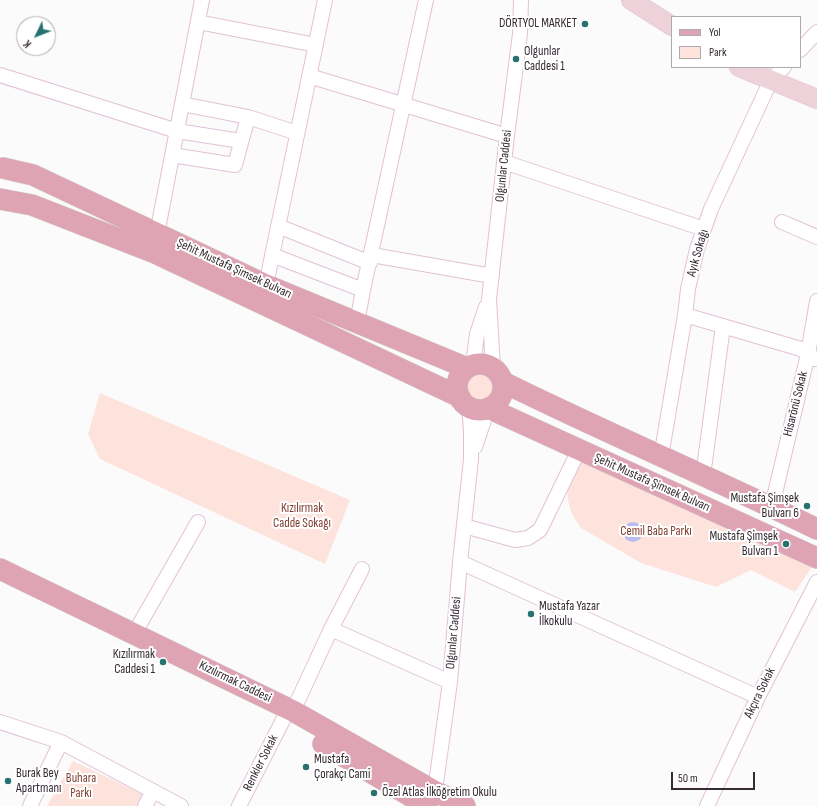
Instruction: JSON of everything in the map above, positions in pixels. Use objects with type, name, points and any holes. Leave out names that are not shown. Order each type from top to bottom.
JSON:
[{"type":"main road","points":[[631,0],[671,25]]},
{"type":"main road","points":[[744,68],[778,74],[817,99]]},
{"type":"main road","name":"Şehit Mustafa Şimsek Bulvarı","points":[[2,166],[33,175],[266,285],[357,323],[470,366]]},
{"type":"main road","name":"Şehit Mustafa Şimsek Bulvarı","points":[[0,194],[6,181],[6,175],[2,166]]},
{"type":"main road","name":"Şehit Mustafa Şimsek Bulvarı","points":[[0,199],[32,205],[155,254],[472,404],[579,450],[817,558]]},
{"type":"main road","points":[[498,375],[503,389],[498,401],[472,404],[457,384],[459,378],[470,366],[486,364],[498,375],[576,418],[772,506],[817,528]]},
{"type":"main road","name":"Kızılırmak Caddesi","points":[[0,569],[134,634],[288,715],[431,801],[465,806]]},
{"type":"main road","name":"Kızılırmak Caddesi","points":[[0,583],[288,715]]},
{"type":"street","points":[[157,234],[202,0]]},
{"type":"street","points":[[266,285],[326,0]]},
{"type":"street","points":[[357,323],[426,0]]},
{"type":"street","name":"Olgunlar Caddesi","points":[[489,298],[520,34],[521,0]]},
{"type":"street","name":"Olgunlar Caddesi","points":[[520,34],[530,0]]},
{"type":"street","points":[[198,22],[316,45]]},
{"type":"street","points":[[801,49],[817,32]]},
{"type":"street","name":"Ayık Sokağı","points":[[661,457],[692,269],[704,229],[714,203],[778,74]]},
{"type":"street","points":[[0,75],[177,131],[241,141]]},
{"type":"street","points":[[309,76],[507,136]]},
{"type":"street","points":[[182,104],[248,117],[297,133]]},
{"type":"street","points":[[172,155],[235,165],[248,117]]},
{"type":"street","points":[[504,162],[704,229]]},
{"type":"street","points":[[782,222],[817,237]]},
{"type":"street","points":[[278,226],[371,259],[492,276]]},
{"type":"street","points":[[272,255],[363,290]]},
{"type":"street","points":[[470,366],[477,334],[489,298]]},
{"type":"street","points":[[489,298],[498,375]]},
{"type":"street","name":"Hisarönü Sokak","points":[[772,506],[813,357],[817,301]]},
{"type":"street","points":[[685,315],[801,349],[813,357]]},
{"type":"street","points":[[703,476],[724,326]]},
{"type":"street","name":"Olgunlar Caddesi","points":[[431,801],[450,682],[460,562],[471,459],[472,404]]},
{"type":"street","points":[[464,526],[515,540],[528,538],[540,530],[579,450]]},
{"type":"street","points":[[134,634],[198,522]]},
{"type":"street","points":[[460,562],[758,697]]},
{"type":"street","name":"Renkler Sokak","points":[[239,806],[288,715],[362,569]]},
{"type":"street","name":"Akçıra Sokak","points":[[707,806],[758,697],[817,582]]},
{"type":"street","points":[[331,629],[450,682]]},
{"type":"street","points":[[0,722],[61,742],[181,806]]},
{"type":"street","points":[[30,806],[61,742]]},
{"type":"street","points":[[145,806],[153,791]]},
{"type":"green space","points":[[480,374],[489,378],[493,387],[489,396],[480,400],[471,396],[467,387],[471,378]]},
{"type":"green space","name":"Kızılırmak Cadde Sokağı","points":[[100,393],[350,500],[325,564],[100,459],[88,434]]},
{"type":"green space","name":"Cemil Baba Parkı","points":[[581,460],[812,567],[795,592],[751,570],[716,587],[641,563],[581,528],[575,518],[568,501],[568,489],[571,477]]},
{"type":"green space","name":"Buhara Parkı","points":[[73,761],[147,796],[141,806],[47,806]]},
{"type":"water","points":[[633,522],[640,525],[643,532],[640,539],[633,542],[626,539],[623,532],[626,525]]},
{"type":"place","name":"DÖRTYOL MARKET","points":[[585,24]]},
{"type":"place","name":"Olgunlar Caddesi 1","points":[[516,59]]},
{"type":"place","name":"Mustafa Şimşek Bulvarı 6","points":[[807,506]]},
{"type":"place","name":"Mustafa Şimşek Bulvarı 1","points":[[786,544]]},
{"type":"place","name":"Mustafa Yazar İlkokulu","points":[[531,614]]},
{"type":"place","name":"Kızılırmak Caddesi 1","points":[[163,662]]},
{"type":"place","name":"Mustafa Çorakçı Cami","points":[[306,767]]},
{"type":"place","name":"Burak Bey Apartmanı","points":[[8,781]]},
{"type":"place","name":"Özel Atlas İlköğretim Okulu","points":[[374,793]]}]
